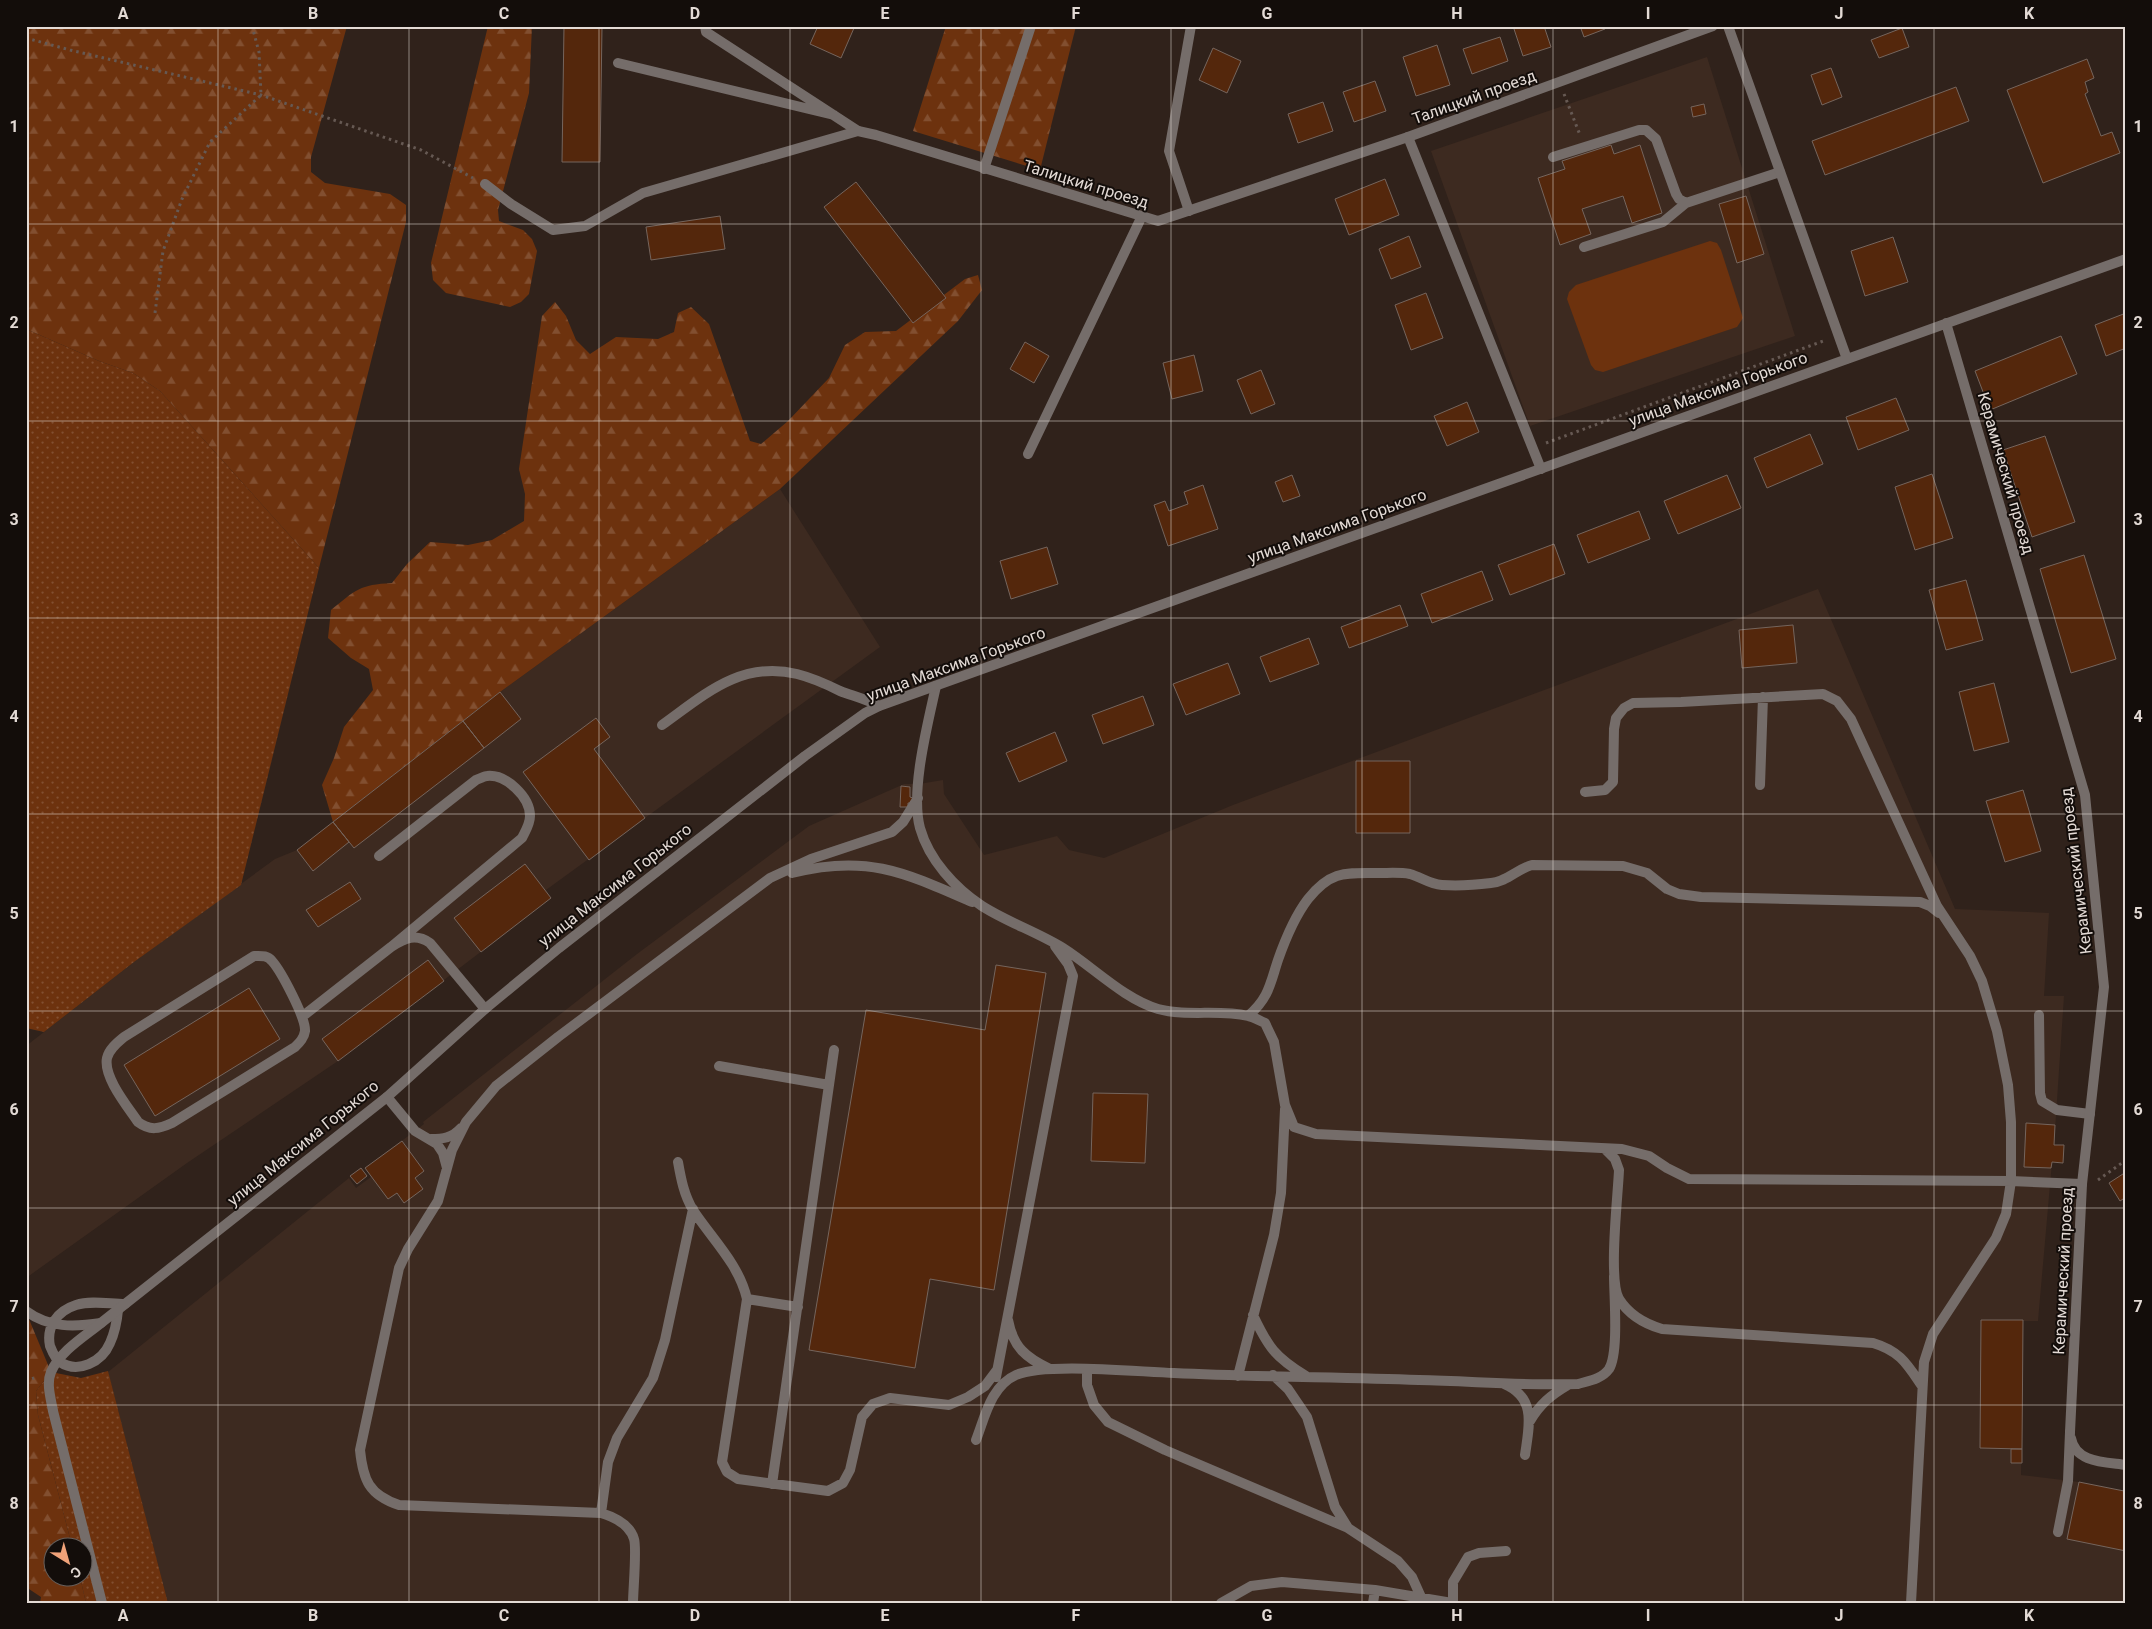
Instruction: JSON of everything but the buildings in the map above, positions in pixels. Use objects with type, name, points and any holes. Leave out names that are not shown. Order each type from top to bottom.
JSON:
[{"type":"street","points":[[705,26],[706,32],[858,131]]},
{"type":"street","points":[[984,169],[1031,26]]},
{"type":"street","points":[[1189,211],[1169,151],[1191,26]]},
{"type":"street","name":"Талицкий проезд","points":[[858,131],[1158,221],[1408,137],[1714,26]]},
{"type":"street","points":[[1728,26],[1847,359]]},
{"type":"street","points":[[618,63],[834,115]]},
{"type":"street","points":[[1553,157],[1639,130],[1646,130],[1656,139],[1676,194],[1679,199],[1686,203]]},
{"type":"street","points":[[485,184],[511,204],[553,230],[585,226],[643,194],[858,131]]},
{"type":"street","points":[[1408,137],[1541,469]]},
{"type":"street","points":[[1584,247],[1663,222],[1686,203],[1780,172]]},
{"type":"street","points":[[1028,454],[1142,216]]},
{"type":"street","name":"улица Максима Горького","points":[[102,1603],[53,1411],[49,1382],[51,1372],[58,1361],[101,1323],[387,1097],[485,1009],[559,948],[805,756],[865,713],[879,706],[2126,259]]},
{"type":"street","name":"Керамический проезд","points":[[1946,323],[2085,795],[2104,987],[2082,1181],[2068,1481],[2058,1532]]},
{"type":"street","points":[[662,725],[715,686],[740,675],[760,672],[796,673],[866,699],[879,706]]},
{"type":"street","points":[[936,686],[924,742],[918,798],[920,826],[929,850],[939,866],[955,883],[982,906]]},
{"type":"street","points":[[1585,792],[1605,790],[1613,782],[1616,718],[1624,708],[1633,703],[1823,694],[1837,701],[1854,726],[1937,906],[1970,956],[1982,981],[1998,1031],[2008,1085],[2011,1122],[2011,1181],[2006,1214],[1996,1238],[1933,1334],[1924,1362],[1911,1603]]},
{"type":"street","points":[[1760,784],[1763,697]]},
{"type":"street","points":[[302,1016],[391,947],[522,838],[529,825],[530,813],[527,803],[511,783],[500,777],[486,776],[476,780],[379,856]]},
{"type":"street","points":[[431,1139],[442,1139],[451,1136],[466,1122],[496,1086],[558,1037],[770,878],[811,859],[892,832],[903,822],[918,798]]},
{"type":"street","points":[[770,878],[817,866],[843,864],[896,871],[982,906],[1052,942],[1137,1000],[1158,1009],[1176,1012],[1248,1016],[1265,1023],[1274,1042],[1285,1105],[1294,1127],[1316,1134],[1622,1149],[1649,1156],[1667,1168],[1689,1178],[2082,1181]]},
{"type":"street","points":[[1248,1016],[1261,1005],[1271,986],[1278,960],[1290,931],[1307,900],[1324,882],[1344,873],[1407,874],[1419,877],[1428,883],[1442,885],[1502,881],[1523,867],[1532,865],[1623,866],[1647,873],[1667,888],[1679,894],[1700,897],[1920,902],[1930,906],[1946,919]]},
{"type":"street","points":[[391,947],[405,938],[423,938],[430,943],[485,1009]]},
{"type":"street","points":[[976,1440],[992,1400],[1073,976],[1068,964],[1052,942]]},
{"type":"street","points":[[254,956],[265,956],[272,961],[302,1016],[305,1033],[302,1040],[295,1047],[160,1128],[144,1127],[138,1122],[110,1078],[106,1067],[107,1056],[124,1036],[254,956]]},
{"type":"street","points":[[2039,1015],[2040,1093],[2042,1101],[2057,1110],[2090,1114]]},
{"type":"street","points":[[772,1484],[834,1050]]},
{"type":"street","points":[[719,1066],[829,1085]]},
{"type":"street","points":[[387,1097],[415,1131],[431,1139],[444,1153],[447,1173]]},
{"type":"street","points":[[1238,1376],[1274,1235],[1281,1193],[1285,1105]]},
{"type":"street","points":[[466,1122],[452,1150],[438,1201],[408,1248],[399,1268],[360,1450],[362,1468],[370,1487],[382,1499],[399,1505],[601,1513],[615,1517],[626,1527],[634,1539],[633,1603]]},
{"type":"street","points":[[992,1400],[1006,1380],[1017,1374],[1050,1370],[1569,1385],[1597,1378],[1608,1370],[1614,1357],[1614,1276],[1620,1170],[1615,1159],[1605,1148]]},
{"type":"street","points":[[678,1162],[683,1188],[693,1209],[732,1264],[743,1283],[746,1299],[722,1462],[727,1472],[738,1478],[828,1491],[843,1483],[850,1470],[862,1417],[873,1404],[890,1398],[949,1405],[968,1397],[984,1386],[997,1370]]},
{"type":"street","points":[[601,1513],[608,1462],[617,1438],[653,1378],[665,1340],[693,1209]]},
{"type":"street","points":[[1614,1276],[1619,1298],[1633,1315],[1648,1324],[1662,1329],[1873,1343],[1890,1348],[1908,1364],[1922,1386]]},
{"type":"street","points":[[746,1299],[798,1307]]},
{"type":"street","points":[[77,1305],[122,1307],[110,1345],[101,1357],[86,1366],[72,1367],[58,1361],[52,1351],[48,1337],[52,1323],[64,1311],[77,1305]]},
{"type":"street","points":[[26,1310],[39,1320],[52,1323],[77,1326],[101,1323]]},
{"type":"street","points":[[1253,1314],[1272,1351],[1286,1364],[1307,1376]]},
{"type":"street","points":[[1008,1315],[1014,1340],[1031,1360],[1050,1370]]},
{"type":"street","points":[[1087,1370],[1087,1385],[1094,1406],[1108,1422],[1165,1450],[1348,1528],[1398,1561],[1412,1577],[1421,1597]]},
{"type":"street","points":[[1273,1375],[1288,1389],[1306,1417],[1336,1506],[1348,1528]]},
{"type":"street","points":[[1498,1382],[1513,1388],[1522,1396],[1527,1405],[1530,1421],[1525,1455]]},
{"type":"street","points":[[1530,1421],[1539,1405],[1551,1395],[1569,1385]]},
{"type":"street","points":[[2070,1432],[2072,1445],[2078,1453],[2087,1458],[2126,1464]]},
{"type":"street","points":[[1221,1603],[1251,1586],[1282,1582],[1375,1590],[1452,1603],[1453,1582],[1468,1557],[1479,1552],[1506,1551]]},
{"type":"street","points":[[1373,1603],[1375,1590]]},
{"type":"path","points":[[155,313],[163,251],[182,199],[210,142],[261,94],[259,52],[252,26]]},
{"type":"path","points":[[26,38],[261,94],[421,150],[485,184]]},
{"type":"path","points":[[1560,82],[1584,148]]},
{"type":"path","points":[[1533,448],[1838,336]]},
{"type":"path","points":[[2082,1181],[2097,1180],[2126,1160]]},
{"type":"shaded area","points":[[1707,57],[1795,336],[1530,426],[1431,151]]},
{"type":"shaded area","points":[[780,489],[880,647],[546,890],[551,898],[338,1061],[187,1163],[26,1278],[26,1046],[134,962],[275,859],[297,850],[500,692]]},
{"type":"shaded area","points":[[1818,589],[1955,909],[2049,913],[2044,996],[2064,996],[2054,1145],[2064,1145],[2052,1162],[2038,1321],[2023,1321],[2021,1475],[2079,1482],[2124,1491],[2126,1484],[2126,1603],[168,1603],[108,1372],[349,1178],[356,1188],[371,1177],[365,1168],[424,1124],[423,1122],[637,954],[809,826],[904,784],[919,784],[943,780],[944,794],[984,855],[1057,836],[1069,850],[1104,858],[1233,805]]},
{"type":"green space","points":[[26,26],[347,26],[311,157],[311,172],[325,183],[390,194],[406,205],[406,222],[319,568],[160,391],[133,373],[99,361],[26,329]]},
{"type":"green space","points":[[488,26],[532,26],[529,93],[498,210],[499,221],[523,230],[532,239],[537,251],[529,294],[521,302],[510,307],[446,293],[433,280],[431,263]]},
{"type":"green space","points":[[946,26],[1076,26],[1040,170],[913,131]]},
{"type":"green space","points":[[1710,241],[1717,243],[1721,250],[1743,318],[1737,327],[1603,372],[1595,370],[1591,365],[1567,299],[1569,292],[1576,285]]},
{"type":"green space","points":[[978,275],[982,290],[958,321],[780,489],[500,692],[333,822],[322,785],[334,758],[344,727],[373,690],[369,669],[351,658],[328,638],[331,610],[359,589],[372,585],[392,583],[407,564],[430,542],[468,545],[492,540],[524,521],[525,494],[519,469],[542,316],[555,302],[566,316],[576,340],[590,354],[616,337],[658,339],[674,332],[678,313],[691,307],[709,324],[750,441],[761,444],[788,421],[829,378],[845,345],[865,332],[896,331],[965,279]]},
{"type":"green space","points":[[26,329],[99,361],[133,373],[160,391],[319,568],[241,885],[134,962],[44,1032],[26,1028]]},
{"type":"green space","points":[[26,1312],[51,1372],[36,1391],[38,1415],[69,1536],[42,1536],[42,1586],[82,1586],[86,1603],[40,1603],[41,1597],[26,1587]]},
{"type":"green space","points":[[108,1371],[168,1603],[86,1603],[82,1586],[92,1586],[92,1536],[69,1536],[38,1415],[36,1391],[51,1372],[81,1378]]}]
